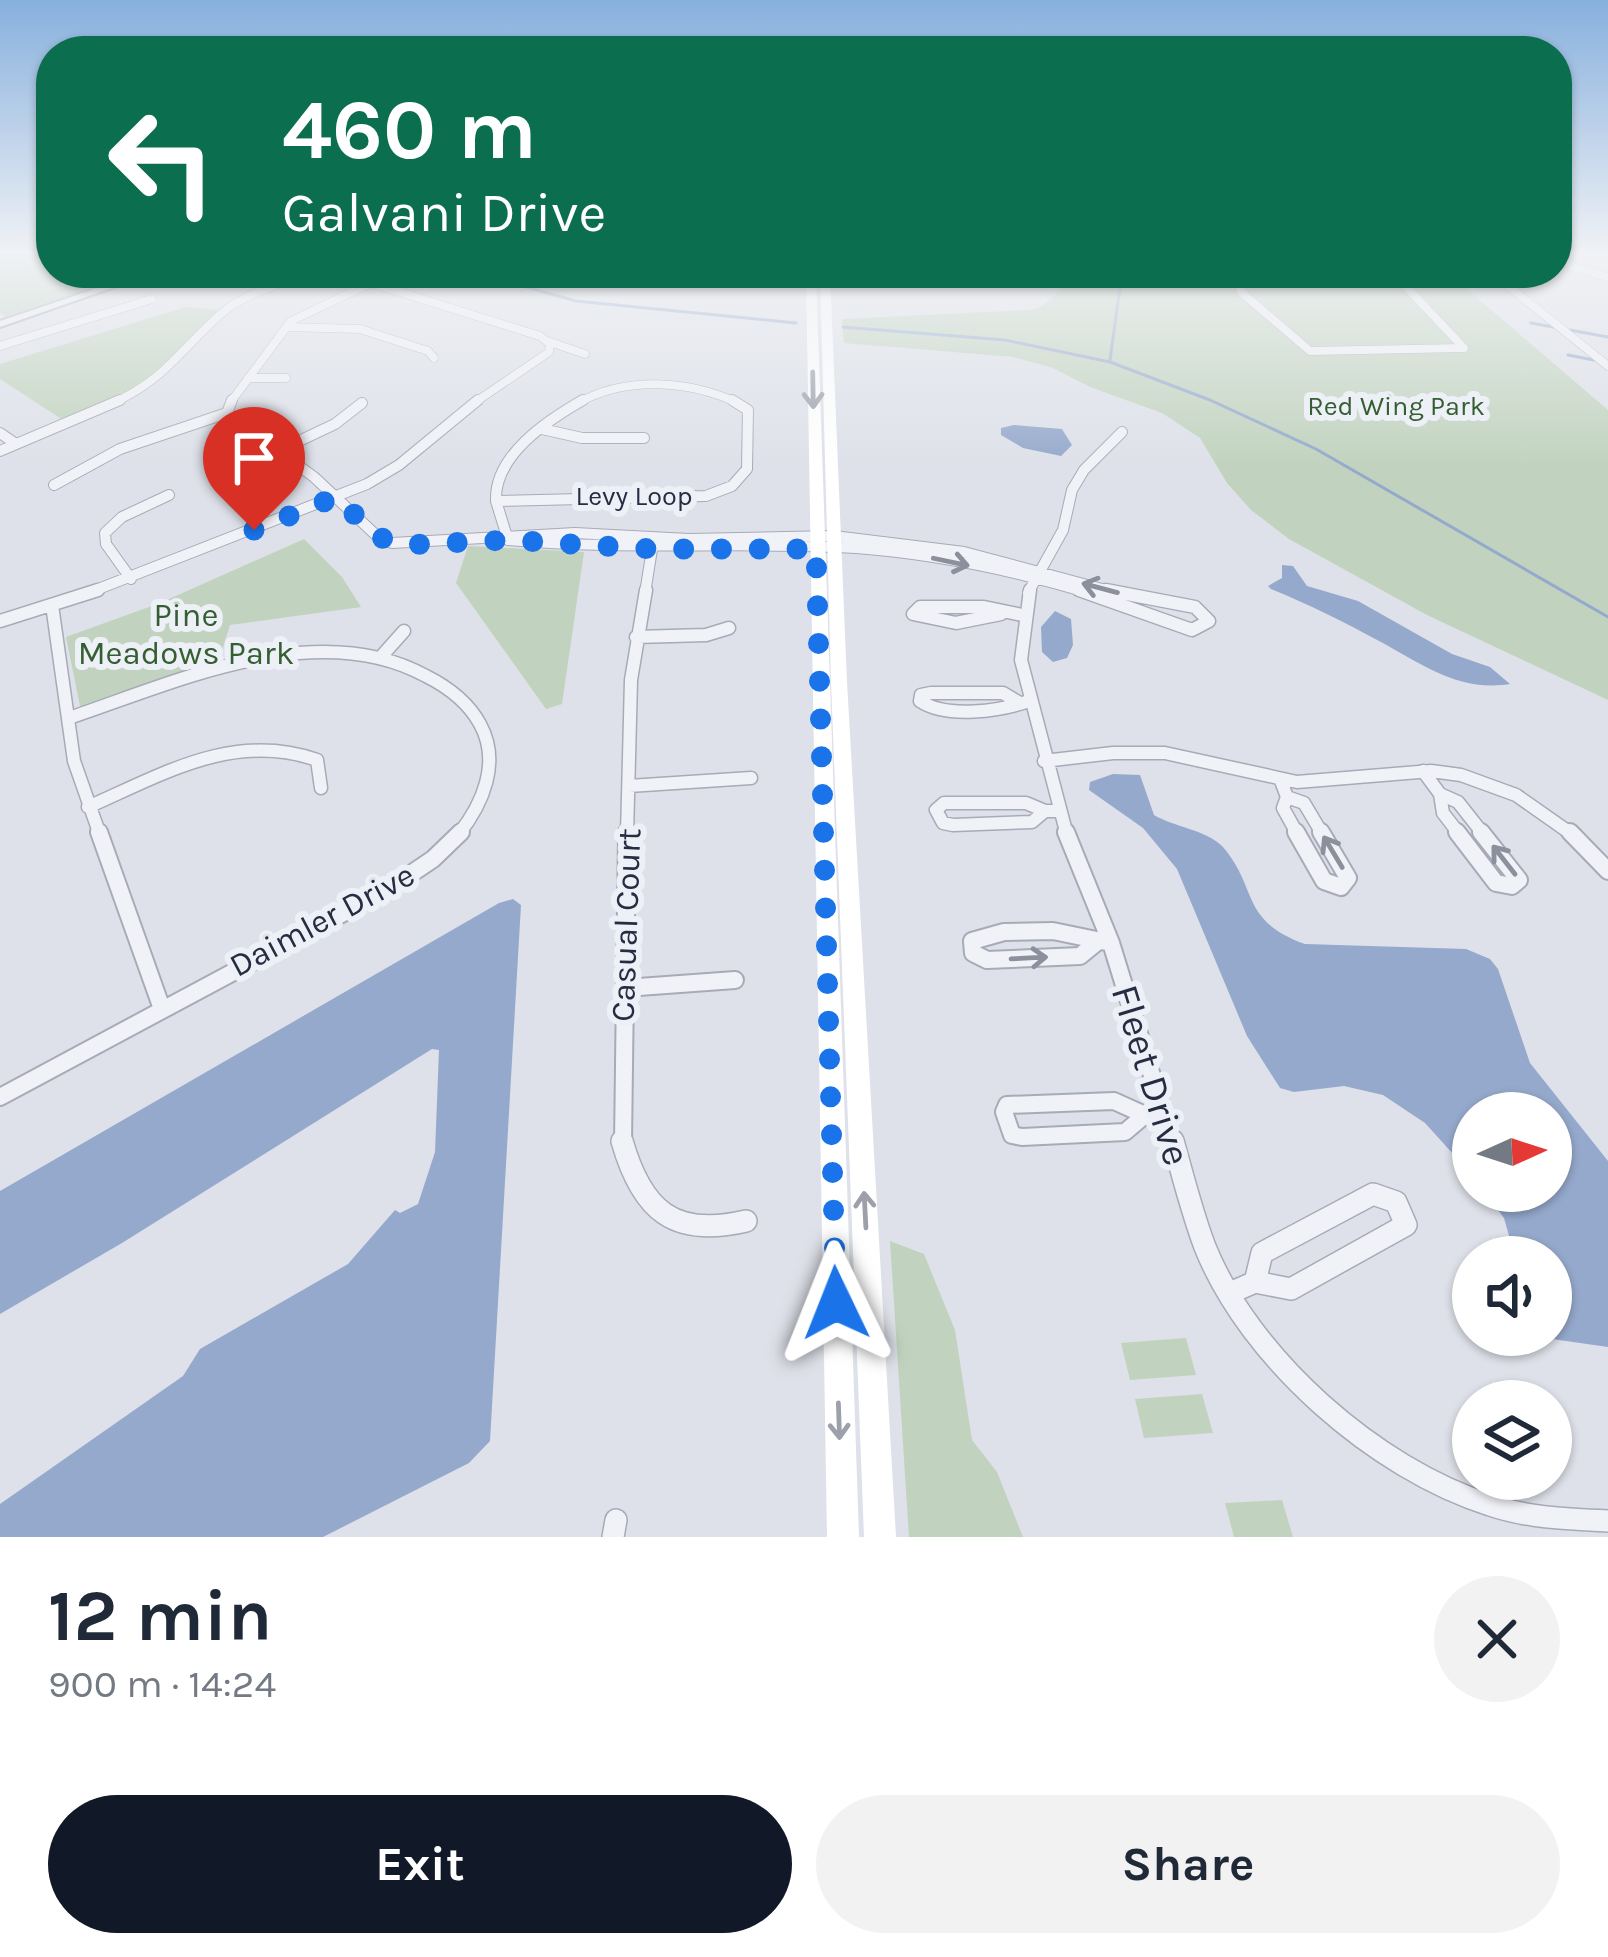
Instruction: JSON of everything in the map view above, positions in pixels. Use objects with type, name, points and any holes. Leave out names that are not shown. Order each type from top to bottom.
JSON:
[{"type":"main road","points":[[814,324],[880,1537]]},
{"type":"main road","points":[[825,324],[843,1537]]},
{"type":"street","points":[[0,346],[71,324]]},
{"type":"street","points":[[0,451],[142,390],[170,369],[213,324]]},
{"type":"street","points":[[54,485],[120,449],[227,413],[291,324]]},
{"type":"street","points":[[495,324],[585,354]]},
{"type":"street","points":[[1278,324],[1310,351],[1464,348],[1441,324]]},
{"type":"street","points":[[1555,324],[1608,366]]},
{"type":"street","points":[[287,327],[370,331],[434,358]]},
{"type":"street","points":[[0,621],[131,579],[390,472],[452,416],[547,355],[548,341]]},
{"type":"street","points":[[248,378],[286,378]]},
{"type":"street","name":"Levy Loop","points":[[616,386],[718,393],[748,410],[747,469],[732,487],[706,496],[496,501],[497,481],[507,461],[596,392],[616,386]]},
{"type":"street","points":[[278,451],[335,424],[362,403]]},
{"type":"street","points":[[227,413],[231,421],[336,497],[378,537],[392,543],[825,542],[1035,575],[1195,608],[1209,621],[1192,630],[1035,575]]},
{"type":"street","points":[[542,430],[582,438],[644,438]]},
{"type":"street","name":"Fleet Drive","points":[[1122,432],[1084,470],[1072,490],[1063,530],[1035,575],[1022,615],[1024,702],[1044,761],[1051,811],[1104,943],[1154,1114],[1200,1235],[1230,1293],[1289,1374],[1382,1454],[1488,1505],[1543,1517],[1608,1521]]},
{"type":"street","points":[[0,433],[16,444]]},
{"type":"street","points":[[131,579],[106,544],[105,532],[122,517],[170,495]]},
{"type":"street","points":[[496,501],[508,540]]},
{"type":"street","name":"Casual Court","points":[[653,544],[636,637],[620,1133],[632,1178],[676,1221],[701,1230],[746,1221]]},
{"type":"street","points":[[52,605],[74,760],[161,1006]]},
{"type":"street","points":[[1001,614],[988,620],[923,622],[914,614],[920,607],[983,607],[1022,615]]},
{"type":"street","points":[[636,637],[706,635],[730,628]]},
{"type":"street","points":[[380,658],[404,632]]},
{"type":"street","name":"Daimler Drive","points":[[0,1097],[410,875],[453,841],[477,809],[490,764],[479,720],[437,680],[380,658],[322,654],[244,662],[69,718]]},
{"type":"street","points":[[989,693],[1024,702],[1005,709],[932,710],[920,701],[926,694],[989,693]]},
{"type":"street","points":[[88,807],[204,758],[258,747],[291,750],[317,760],[321,788]]},
{"type":"street","points":[[1044,761],[1150,752],[1284,789],[1304,803],[1348,878],[1346,884],[1341,887],[1324,881],[1282,808],[1284,789]]},
{"type":"street","points":[[1284,789],[1397,770],[1461,774],[1521,796],[1570,829],[1608,871]]},
{"type":"street","points":[[1423,771],[1440,794],[1443,813],[1496,884],[1512,886],[1519,880],[1458,802],[1440,794]]},
{"type":"street","points":[[629,785],[751,778]]},
{"type":"street","points":[[944,803],[1026,803],[1051,811],[1033,822],[953,825],[943,823],[936,810],[944,803]]},
{"type":"street","points":[[1073,932],[1104,943],[1080,956],[987,960],[976,958],[972,941],[985,933],[1073,932]]},
{"type":"street","points":[[625,988],[735,980]]},
{"type":"street","points":[[1114,1101],[1154,1114],[1125,1132],[1022,1137],[1012,1135],[1004,1112],[1007,1105],[1114,1101]]},
{"type":"street","points":[[1230,1293],[1255,1282],[1291,1288],[1397,1232],[1406,1225],[1404,1213],[1394,1199],[1373,1194],[1262,1253],[1255,1282]]},
{"type":"green space","points":[[131,324],[205,324],[148,382],[66,422],[0,379],[0,364]]},
{"type":"green space","name":"Red Wing Park","points":[[842,324],[1507,324],[1608,410],[1608,700],[1427,615],[1289,539],[1251,510],[1227,483],[1200,438],[1162,413],[1053,368],[1013,357],[844,343]]},
{"type":"green space","name":"Pine Meadows Park","points":[[304,539],[342,577],[361,607],[230,625],[218,663],[81,711],[66,637],[160,603]]},
{"type":"green space","points":[[468,546],[584,552],[562,704],[546,709],[456,583]]},
{"type":"green space","points":[[890,1241],[924,1254],[955,1330],[972,1440],[997,1472],[1023,1537],[909,1537]]},
{"type":"green space","points":[[1186,1338],[1196,1375],[1130,1380],[1121,1343]]},
{"type":"green space","points":[[1202,1394],[1213,1433],[1144,1438],[1135,1399]]},
{"type":"green space","points":[[1282,1500],[1293,1537],[1234,1537],[1225,1503]]},
{"type":"water","points":[[1001,428],[1062,429],[1072,445],[1061,456],[1023,448],[1001,435]]},
{"type":"water","points":[[1282,565],[1293,566],[1307,586],[1358,601],[1452,654],[1490,667],[1510,684],[1474,684],[1442,675],[1271,589],[1268,586],[1282,578]]},
{"type":"water","points":[[1055,611],[1071,619],[1073,645],[1067,658],[1053,662],[1042,652],[1041,627]]},
{"type":"water","points":[[1113,774],[1140,775],[1154,815],[1223,847],[1260,914],[1284,935],[1305,944],[1466,949],[1490,959],[1498,969],[1530,1063],[1553,1092],[1452,1092],[1452,1153],[1425,1123],[1383,1095],[1344,1086],[1294,1092],[1280,1088],[1247,1036],[1177,869],[1143,828],[1089,790],[1090,782]]},
{"type":"water","points":[[513,899],[521,905],[490,1441],[469,1463],[323,1537],[0,1537],[0,1504],[183,1376],[200,1349],[348,1264],[395,1210],[400,1213],[418,1204],[435,1152],[439,1050],[432,1049],[0,1314],[0,1191]]},
{"type":"water","points":[[1572,1116],[1608,1161],[1608,1347],[1572,1342],[1572,1236],[1509,1236],[1500,1212],[1572,1212]]},
{"type":"waterway","points":[[1110,360],[1115,324]]},
{"type":"waterway","points":[[1535,324],[1553,327]]},
{"type":"waterway","points":[[843,327],[1005,340],[1110,362],[1210,400],[1316,449],[1608,617]]},
{"type":"waterway","points":[[1570,330],[1608,337]]},
{"type":"waterway","points":[[1568,355],[1594,360]]},
{"type":"route","points":[[254,530],[336,497],[378,537],[405,545],[508,540],[652,549],[816,549],[836,1303]]}]
